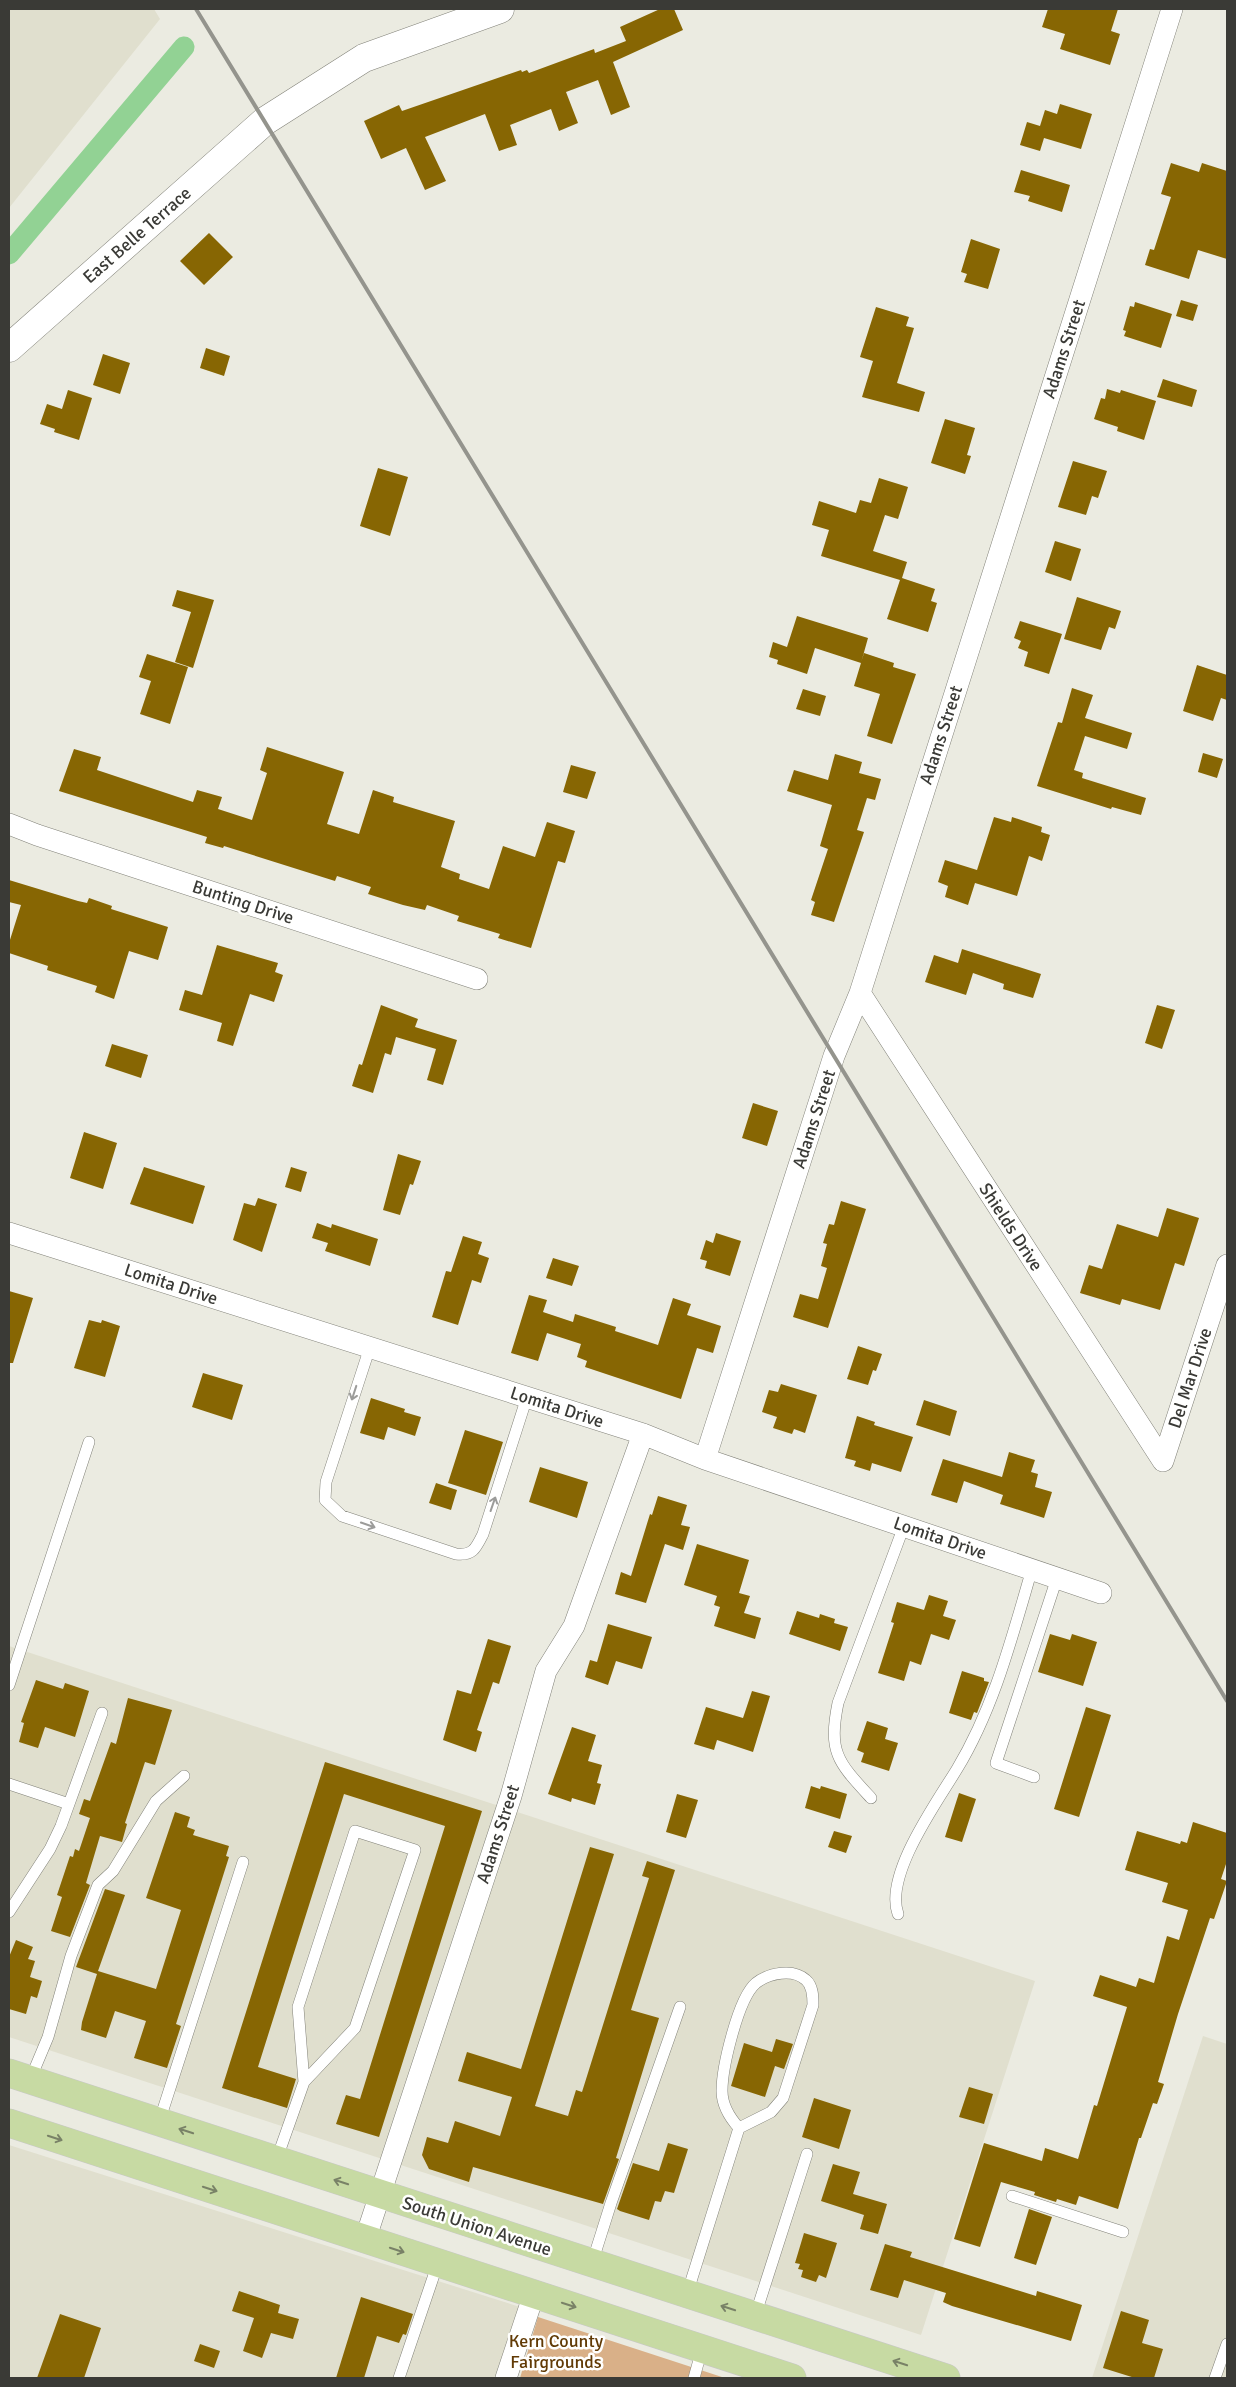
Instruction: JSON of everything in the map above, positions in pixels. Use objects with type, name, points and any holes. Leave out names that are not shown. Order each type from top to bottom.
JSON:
[{"type":"main road","name":"South Union Avenue","points":[[20,2076],[946,2378]]},
{"type":"main road","points":[[9,2123],[792,2378]]},
{"type":"street","name":"East Belle Terrace","points":[[9,348],[265,121],[364,58],[500,9]]},
{"type":"street","name":"Adams Street","points":[[705,1459],[834,1056],[860,993],[1172,9]]},
{"type":"street","name":"Bunting Drive","points":[[9,824],[55,841],[477,979]]},
{"type":"street","name":"Shields Drive","points":[[860,993],[1163,1462]]},
{"type":"street","name":"Lomita Drive","points":[[9,1233],[644,1434],[705,1459],[1101,1593]]},
{"type":"street","name":"Del Mar Drive","points":[[1163,1462],[1227,1265]]},
{"type":"street","name":"Adams Street","points":[[365,2240],[511,1796],[546,1671],[574,1626],[644,1434]]},
{"type":"street","points":[[506,2378],[534,2294]]},
{"type":"lane","points":[[370,1347],[326,1482],[326,1500],[342,1516],[456,1554],[467,1556],[474,1551],[483,1534],[527,1397]]},
{"type":"lane","points":[[9,1685],[90,1442]]},
{"type":"lane","points":[[871,1798],[844,1768],[835,1749],[833,1727],[838,1703],[904,1526]]},
{"type":"lane","points":[[898,1914],[895,1904],[908,1853],[924,1821],[957,1769],[982,1723],[1003,1666],[1032,1569]]},
{"type":"lane","points":[[1034,1777],[996,1763],[1057,1578]]},
{"type":"lane","points":[[9,1912],[50,1849],[69,1804],[102,1713]]},
{"type":"lane","points":[[20,2076],[48,2037],[71,1956],[98,1885],[113,1871],[156,1800],[184,1776]]},
{"type":"lane","points":[[9,1784],[69,1804]]},
{"type":"lane","points":[[276,2160],[304,2082],[355,2028],[414,1850],[355,1831],[298,2007],[304,2082]]},
{"type":"lane","points":[[159,2122],[243,1862]]},
{"type":"lane","points":[[687,2294],[739,2128],[771,2112],[787,2089],[813,2005],[812,1992],[807,1980],[798,1976],[785,1972],[770,1975],[756,1983],[745,1998],[735,2022],[722,2092],[725,2107],[731,2119],[739,2128]]},
{"type":"lane","points":[[592,2263],[610,2203],[680,2008]]},
{"type":"lane","points":[[755,2316],[807,2154]]},
{"type":"lane","points":[[1012,2196],[1123,2232]]},
{"type":"lane","points":[[399,2378],[438,2263]]},
{"type":"lane","points":[[1215,2378],[1227,2344]]},
{"type":"lane","points":[[694,2378],[702,2349]]},
{"type":"shaded area","points":[[9,9],[154,9],[160,19],[9,208]]},
{"type":"shaded area","points":[[9,1646],[1035,1981],[921,2335],[9,2037]]},
{"type":"shaded area","points":[[1203,2036],[1227,2044],[1227,2378],[1092,2378]]},
{"type":"shaded area","points":[[9,2145],[520,2307],[496,2378],[9,2378]]},
{"type":"green space","name":"Kern County Fairgrounds","points":[[538,2317],[725,2378],[520,2378]]},
{"type":"building","points":[[660,9],[674,9],[683,30],[613,62],[630,107],[611,115],[598,80],[566,92],[578,123],[559,131],[551,109],[510,125],[517,145],[499,151],[485,114],[425,137],[446,181],[425,190],[406,148],[381,159],[364,121],[399,105],[402,111],[521,70],[522,72],[527,70],[529,73],[594,49],[595,53],[626,41],[620,27]]},
{"type":"building","points":[[1048,9],[1118,9],[1111,31],[1120,34],[1110,65],[1060,49],[1065,34],[1042,27]]},
{"type":"building","points":[[1060,104],[1092,114],[1081,149],[1044,138],[1040,151],[1020,145],[1027,122],[1040,126],[1045,110],[1057,114]]},
{"type":"building","points":[[1171,163],[1199,172],[1202,163],[1227,171],[1227,259],[1198,250],[1189,279],[1145,265],[1150,249],[1154,250],[1171,197],[1161,194]]},
{"type":"building","points":[[1021,170],[1070,185],[1062,212],[1028,201],[1030,196],[1014,192]]},
{"type":"building","points":[[209,233],[233,257],[204,285],[180,261]]},
{"type":"building","points":[[971,239],[1000,249],[988,289],[964,282],[967,274],[961,272]]},
{"type":"building","points":[[1181,300],[1198,305],[1193,321],[1176,316]]},
{"type":"building","points":[[1135,302],[1172,314],[1161,348],[1124,336],[1126,331],[1123,330],[1130,306],[1134,307]]},
{"type":"building","points":[[876,307],[909,317],[906,326],[914,328],[897,383],[925,392],[919,412],[862,397],[873,361],[860,357]]},
{"type":"building","points":[[206,348],[230,356],[224,376],[200,368]]},
{"type":"building","points":[[103,354],[130,363],[120,394],[93,385]]},
{"type":"building","points":[[1163,379],[1197,390],[1192,407],[1157,397]]},
{"type":"building","points":[[1107,389],[1120,393],[1121,390],[1156,401],[1144,440],[1117,431],[1118,427],[1094,419],[1101,398],[1105,399]]},
{"type":"building","points":[[68,390],[92,398],[79,440],[54,432],[55,429],[40,424],[47,404],[62,409]]},
{"type":"building","points":[[945,419],[975,428],[967,455],[971,456],[965,474],[931,463]]},
{"type":"building","points":[[1073,461],[1107,471],[1098,498],[1092,496],[1086,515],[1058,507]]},
{"type":"building","points":[[378,468],[408,477],[390,536],[360,526]]},
{"type":"building","points":[[879,478],[908,487],[898,519],[885,515],[873,551],[907,562],[902,578],[935,589],[931,601],[937,603],[928,632],[887,619],[900,580],[821,556],[829,530],[812,525],[819,501],[856,513],[860,500],[871,503]]},
{"type":"building","points":[[1055,541],[1081,549],[1071,581],[1045,572]]},
{"type":"building","points":[[177,590],[214,600],[193,668],[175,662],[191,612],[172,606]]},
{"type":"building","points":[[1077,597],[1121,611],[1115,629],[1109,627],[1101,650],[1064,639]]},
{"type":"building","points":[[797,616],[868,638],[861,663],[815,648],[807,674],[777,664],[778,660],[769,657],[773,642],[787,647]]},
{"type":"building","points":[[1020,621],[1062,634],[1049,674],[1024,666],[1028,652],[1018,648],[1021,641],[1014,638]]},
{"type":"building","points":[[864,653],[894,663],[893,667],[916,674],[892,744],[867,736],[880,694],[854,686]]},
{"type":"building","points":[[147,654],[188,667],[170,724],[140,714],[151,681],[139,677]]},
{"type":"building","points":[[1197,665],[1227,675],[1227,700],[1221,698],[1213,721],[1183,711]]},
{"type":"building","points":[[1072,688],[1093,695],[1085,718],[1132,733],[1127,749],[1085,736],[1074,770],[1083,773],[1082,778],[1146,798],[1141,815],[1112,807],[1111,809],[1037,786],[1058,722],[1062,723]]},
{"type":"building","points":[[803,689],[826,696],[820,716],[796,709]]},
{"type":"building","points":[[267,747],[344,772],[327,824],[359,834],[373,790],[394,797],[393,802],[455,821],[441,867],[460,874],[459,879],[489,889],[503,846],[535,857],[547,822],[575,831],[565,863],[558,861],[531,948],[498,938],[500,934],[457,921],[459,916],[427,905],[425,910],[403,905],[368,894],[371,887],[337,876],[335,881],[224,846],[223,848],[205,843],[207,837],[59,791],[74,749],[101,757],[97,770],[193,802],[197,790],[222,797],[218,809],[252,820],[267,773],[260,770]]},
{"type":"building","points":[[1203,753],[1223,759],[1217,778],[1198,772]]},
{"type":"building","points":[[835,754],[862,762],[859,773],[881,779],[875,800],[867,798],[857,830],[864,832],[834,922],[811,915],[815,902],[811,900],[828,849],[820,846],[832,805],[787,791],[794,770],[828,780]]},
{"type":"building","points":[[571,765],[596,772],[587,799],[563,792]]},
{"type":"building","points":[[994,817],[1011,822],[1012,817],[1042,827],[1041,832],[1050,835],[1042,861],[1029,856],[1017,896],[975,883],[968,905],[945,897],[948,886],[938,882],[945,860],[977,870]]},
{"type":"building","points":[[9,880],[78,901],[87,903],[89,898],[112,906],[111,909],[168,927],[158,960],[129,951],[114,999],[95,992],[97,986],[47,970],[48,966],[9,953],[9,943],[21,905],[9,902]]},
{"type":"building","points":[[217,945],[278,963],[275,972],[283,975],[274,1002],[250,994],[233,1046],[217,1041],[222,1023],[179,1010],[185,990],[202,995]]},
{"type":"building","points":[[962,949],[1041,974],[1033,998],[1003,989],[1004,984],[973,973],[966,995],[925,982],[934,955],[958,963]]},
{"type":"building","points":[[381,1005],[418,1019],[415,1027],[457,1040],[443,1085],[427,1080],[436,1049],[396,1037],[391,1055],[385,1053],[373,1093],[352,1086],[359,1064],[362,1065]]},
{"type":"building","points":[[1157,1005],[1175,1010],[1162,1049],[1145,1043]]},
{"type":"building","points":[[112,1044],[148,1055],[141,1078],[105,1066]]},
{"type":"building","points":[[753,1103],[778,1111],[767,1146],[742,1138]]},
{"type":"building","points":[[84,1132],[117,1143],[103,1189],[70,1178]]},
{"type":"building","points":[[398,1154],[421,1161],[413,1185],[410,1184],[400,1215],[383,1210]]},
{"type":"building","points":[[144,1167],[205,1186],[193,1224],[130,1204]]},
{"type":"building","points":[[291,1167],[307,1172],[301,1192],[285,1187]]},
{"type":"building","points":[[258,1198],[277,1204],[262,1252],[233,1240],[244,1203],[255,1206]]},
{"type":"building","points":[[841,1201],[866,1209],[828,1328],[793,1317],[800,1294],[818,1299],[827,1268],[821,1266],[827,1244],[823,1243],[829,1224],[834,1225]]},
{"type":"building","points":[[1167,1208],[1199,1218],[1184,1266],[1175,1263],[1160,1310],[1122,1299],[1120,1305],[1080,1293],[1089,1265],[1102,1269],[1117,1224],[1158,1237]]},
{"type":"building","points":[[317,1223],[331,1228],[332,1224],[378,1239],[370,1266],[325,1251],[328,1243],[312,1238]]},
{"type":"building","points":[[716,1233],[741,1241],[730,1276],[705,1268],[707,1261],[700,1259],[706,1240],[713,1243]]},
{"type":"building","points":[[463,1236],[482,1242],[478,1254],[489,1258],[481,1283],[472,1280],[458,1325],[432,1317],[446,1271],[451,1272]]},
{"type":"building","points":[[553,1258],[579,1266],[572,1286],[546,1278]]},
{"type":"building","points":[[9,1291],[33,1298],[13,1363],[9,1363]]},
{"type":"building","points":[[529,1295],[547,1300],[543,1312],[573,1322],[575,1314],[616,1327],[615,1331],[658,1345],[673,1298],[691,1304],[687,1315],[721,1326],[713,1353],[697,1348],[681,1399],[585,1367],[587,1361],[577,1357],[581,1344],[547,1333],[538,1361],[511,1353]]},
{"type":"building","points":[[89,1320],[101,1323],[102,1320],[120,1326],[105,1377],[74,1368]]},
{"type":"building","points":[[858,1346],[882,1354],[876,1371],[873,1370],[868,1385],[847,1379]]},
{"type":"building","points":[[203,1373],[243,1385],[232,1420],[192,1407]]},
{"type":"building","points":[[781,1384],[817,1395],[805,1433],[794,1429],[792,1434],[773,1428],[777,1417],[762,1412],[769,1390],[778,1392]]},
{"type":"building","points":[[371,1398],[405,1409],[404,1412],[421,1417],[415,1436],[388,1427],[384,1440],[360,1433]]},
{"type":"building","points":[[924,1400],[957,1411],[950,1436],[916,1425]]},
{"type":"building","points":[[857,1416],[875,1422],[874,1425],[913,1437],[901,1472],[872,1463],[870,1471],[854,1466],[856,1461],[845,1458]]},
{"type":"building","points":[[465,1430],[503,1442],[486,1495],[448,1483]]},
{"type":"building","points":[[1009,1452],[1035,1460],[1031,1472],[1038,1474],[1035,1487],[1052,1492],[1044,1518],[1000,1504],[1003,1495],[964,1481],[957,1503],[931,1495],[943,1459],[1002,1477]]},
{"type":"building","points":[[540,1467],[588,1482],[577,1518],[529,1502]]},
{"type":"building","points":[[436,1483],[457,1490],[451,1510],[429,1503]]},
{"type":"building","points":[[658,1496],[687,1505],[681,1525],[690,1527],[683,1550],[665,1544],[646,1603],[615,1594],[621,1572],[631,1576],[650,1514],[652,1515]]},
{"type":"building","points":[[697,1544],[749,1560],[739,1593],[750,1596],[744,1613],[761,1618],[755,1639],[714,1626],[720,1607],[714,1605],[717,1596],[684,1585]]},
{"type":"building","points":[[929,1595],[948,1601],[943,1616],[956,1620],[949,1640],[931,1634],[921,1665],[910,1661],[904,1681],[878,1673],[894,1623],[891,1622],[897,1602],[924,1610]]},
{"type":"building","points":[[797,1611],[819,1618],[820,1614],[835,1619],[834,1623],[848,1627],[840,1651],[789,1634]]},
{"type":"building","points":[[608,1624],[652,1637],[642,1669],[616,1661],[608,1685],[585,1677],[590,1660],[597,1662]]},
{"type":"building","points":[[1050,1634],[1070,1640],[1072,1634],[1097,1642],[1083,1686],[1038,1672]]},
{"type":"building","points":[[488,1639],[511,1646],[499,1684],[493,1682],[477,1730],[482,1732],[476,1752],[443,1740],[457,1690],[471,1694]]},
{"type":"building","points":[[962,1671],[984,1678],[984,1681],[989,1682],[977,1713],[974,1712],[971,1720],[949,1713]]},
{"type":"building","points":[[36,1680],[63,1689],[65,1683],[89,1691],[75,1737],[45,1727],[38,1748],[19,1742],[24,1723],[21,1722]]},
{"type":"building","points":[[752,1691],[770,1696],[753,1752],[717,1740],[714,1750],[694,1744],[706,1707],[743,1718]]},
{"type":"building","points":[[128,1698],[172,1710],[155,1765],[145,1762],[125,1823],[127,1824],[122,1842],[100,1836],[86,1883],[90,1885],[70,1937],[51,1931],[62,1897],[57,1895],[70,1856],[73,1857],[75,1849],[79,1851],[90,1818],[79,1814],[84,1799],[90,1801],[111,1742],[116,1744]]},
{"type":"building","points":[[1086,1707],[1111,1715],[1079,1817],[1054,1809]]},
{"type":"building","points":[[867,1721],[888,1728],[885,1739],[898,1743],[889,1771],[861,1762],[864,1753],[857,1750]]},
{"type":"building","points":[[572,1727],[596,1735],[588,1761],[602,1765],[597,1783],[601,1784],[595,1805],[572,1798],[571,1802],[548,1794]]},
{"type":"building","points":[[325,1762],[482,1811],[379,2137],[336,2124],[346,2095],[360,2099],[445,1826],[344,1794],[258,2067],[296,2079],[287,2108],[222,2088]]},
{"type":"building","points":[[811,1786],[820,1789],[821,1786],[847,1794],[840,1819],[805,1808]]},
{"type":"building","points":[[959,1793],[976,1799],[962,1842],[945,1837]]},
{"type":"building","points":[[677,1794],[698,1800],[686,1838],[666,1832]]},
{"type":"building","points":[[175,1812],[190,1817],[187,1827],[195,1830],[193,1835],[229,1846],[226,1856],[229,1857],[176,2024],[181,2026],[167,2068],[134,2058],[146,2021],[115,2011],[106,2038],[81,2030],[97,1974],[76,1967],[105,1889],[125,1895],[98,1971],[156,1989],[181,1910],[146,1898]]},
{"type":"building","points":[[1193,1822],[1227,1833],[1227,1861],[1221,1879],[1227,1881],[1214,1919],[1210,1918],[1178,2014],[1158,2082],[1164,2084],[1157,2104],[1153,2103],[1141,2138],[1139,2138],[1118,2209],[1079,2196],[1076,2205],[1057,2199],[1056,2202],[1034,2195],[1035,2192],[1001,2182],[980,2247],[954,2239],[984,2143],[1042,2161],[1045,2148],[1078,2159],[1094,2105],[1097,2106],[1127,2007],[1093,1996],[1100,1975],[1136,1987],[1139,1978],[1154,1983],[1167,1936],[1179,1940],[1188,1910],[1162,1902],[1168,1883],[1125,1870],[1137,1831],[1180,1844],[1181,1841],[1187,1843]]},
{"type":"building","points":[[834,1831],[852,1836],[846,1853],[828,1847]]},
{"type":"building","points":[[590,1847],[614,1854],[535,2106],[568,2116],[576,2090],[582,2092],[649,1878],[642,1876],[647,1861],[675,1870],[631,2010],[659,2018],[616,2158],[619,2159],[603,2204],[473,2167],[469,2182],[429,2169],[422,2155],[427,2137],[448,2143],[455,2121],[500,2136],[512,2097],[458,2081],[467,2052],[521,2069]]},
{"type":"building","points":[[16,1940],[33,1947],[28,1959],[35,1961],[30,1977],[42,1981],[37,1998],[31,1996],[26,2014],[9,2009],[9,1957]]},
{"type":"building","points":[[776,2039],[793,2044],[784,2069],[775,2066],[765,2097],[731,2086],[744,2043],[772,2052]]},
{"type":"building","points":[[969,2087],[993,2094],[984,2124],[959,2117]]},
{"type":"building","points":[[814,2098],[851,2110],[839,2149],[802,2137]]},
{"type":"building","points":[[668,2143],[688,2149],[674,2193],[665,2191],[661,2202],[655,2201],[649,2220],[617,2209],[633,2163],[659,2171]]},
{"type":"building","points":[[833,2164],[860,2172],[853,2194],[887,2204],[878,2234],[860,2229],[864,2215],[821,2201]]},
{"type":"building","points":[[1029,2209],[1052,2217],[1036,2265],[1014,2258]]},
{"type":"building","points":[[804,2233],[837,2243],[826,2278],[819,2275],[816,2282],[801,2277],[803,2270],[798,2269],[800,2264],[795,2263]]},
{"type":"building","points":[[885,2244],[912,2252],[910,2257],[1036,2296],[1037,2291],[1082,2305],[1071,2341],[952,2306],[943,2302],[946,2293],[904,2280],[898,2298],[870,2290]]},
{"type":"building","points":[[239,2291],[280,2305],[278,2313],[299,2319],[293,2339],[271,2333],[262,2358],[243,2351],[254,2318],[232,2311]]},
{"type":"building","points":[[361,2297],[413,2314],[406,2335],[403,2334],[399,2343],[377,2336],[364,2378],[336,2378]]},
{"type":"building","points":[[1121,2311],[1149,2320],[1142,2343],[1163,2349],[1154,2378],[1135,2378],[1103,2368]]},
{"type":"building","points":[[60,2314],[101,2328],[84,2378],[37,2378]]},
{"type":"building","points":[[200,2344],[220,2351],[214,2368],[194,2361]]},
{"type":"waterway","points":[[9,254],[184,47]]},
{"type":"railway","points":[[196,9],[1227,1701]]}]
